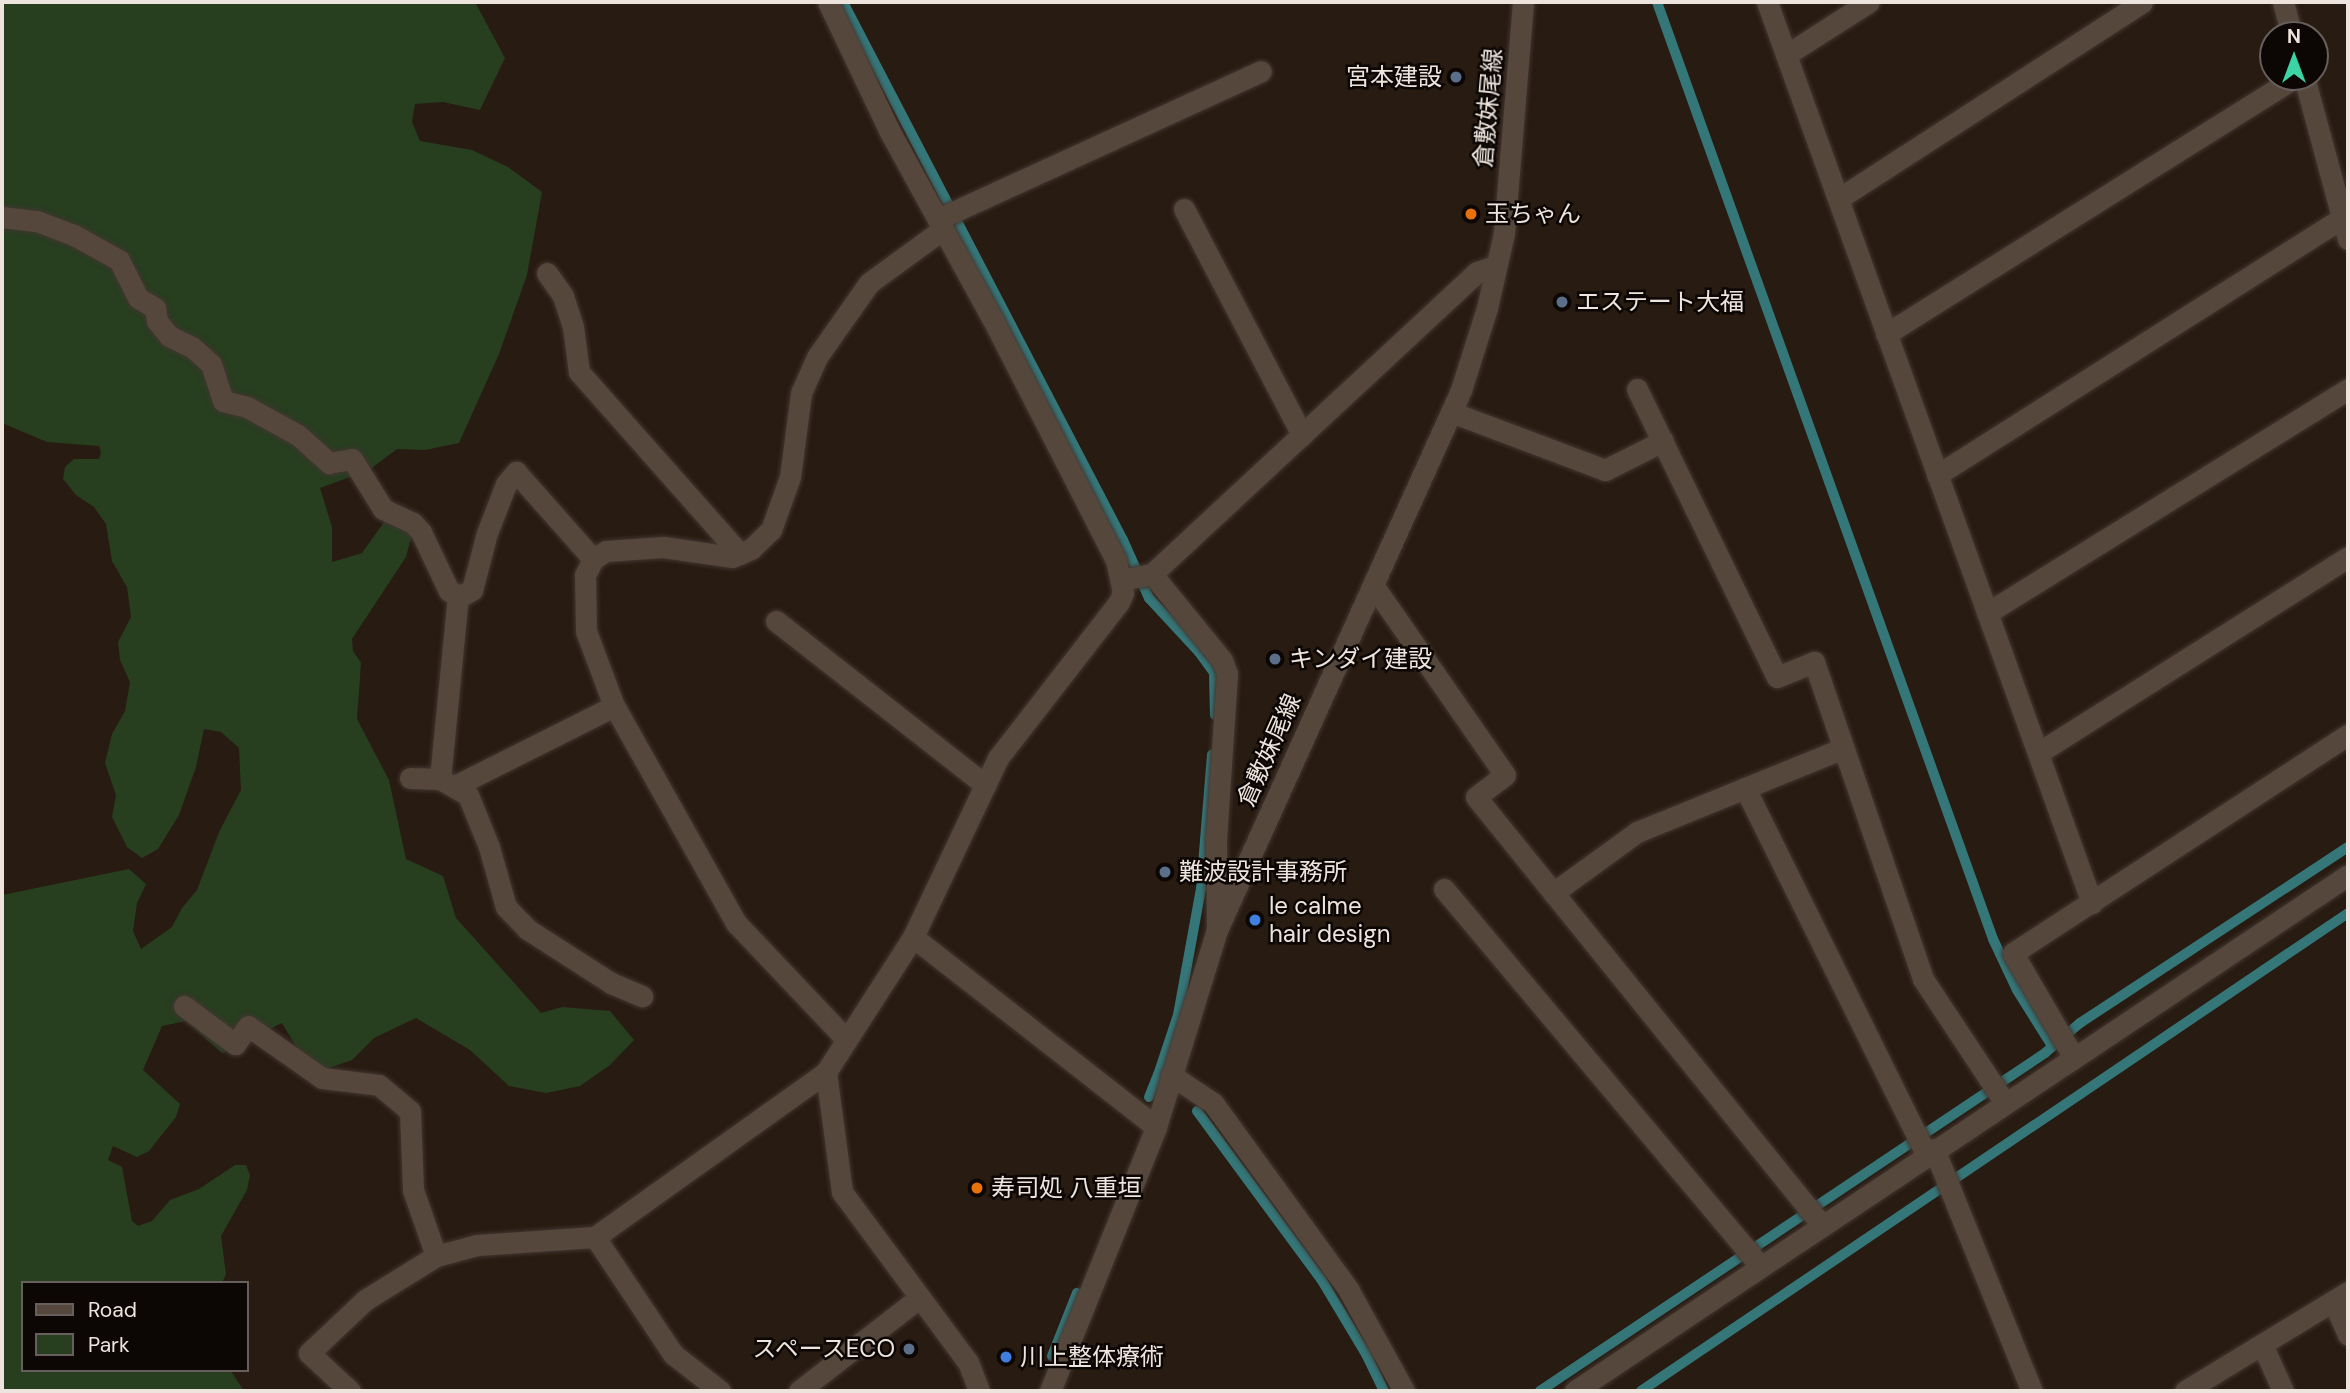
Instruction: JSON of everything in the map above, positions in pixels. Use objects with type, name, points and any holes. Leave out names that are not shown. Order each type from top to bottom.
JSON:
[{"type":"street","points":[[828,2],[890,132],[947,218],[1116,560],[1222,660],[1227,674],[1216,840],[1217,930]]},
{"type":"street","name":"倉敷妹尾線","points":[[1050,1391],[1156,1127],[1217,930],[1451,412],[1487,308],[1504,233],[1523,2]]},
{"type":"street","points":[[1767,2],[2092,903]]},
{"type":"street","points":[[1786,55],[1870,2]]},
{"type":"street","points":[[1838,199],[2142,2]]},
{"type":"street","points":[[2283,2],[2288,21]]},
{"type":"street","points":[[846,1039],[736,923],[614,706],[586,631],[585,575],[593,559],[606,551],[663,547],[732,557],[751,549],[771,530],[790,477],[801,393],[817,357],[869,283],[947,218],[1261,71]]},
{"type":"street","points":[[1886,334],[2274,91]]},
{"type":"street","points":[[2308,91],[2348,239]]},
{"type":"street","points":[[1184,209],[1301,435]]},
{"type":"street","points":[[2,217],[37,221],[74,235],[119,260],[138,298],[155,308],[157,321],[169,336],[192,347],[211,364],[223,401],[247,407],[298,435],[329,463],[352,459],[383,509],[413,523],[421,532],[449,590],[458,595],[472,590],[487,533],[506,484],[516,472],[593,559]]},
{"type":"street","points":[[1937,475],[2342,218]]},
{"type":"street","points":[[350,1391],[309,1353],[365,1300],[436,1256],[477,1245],[595,1237],[826,1072],[914,937],[998,758],[1136,577],[1301,435],[1477,272],[1496,265]]},
{"type":"street","points":[[547,273],[563,296],[573,327],[579,372],[740,554]]},
{"type":"street","points":[[1637,388],[1777,677],[1814,662],[1923,979],[1997,1092]]},
{"type":"street","points":[[1987,613],[2348,388]]},
{"type":"street","points":[[1451,412],[1605,470],[1663,441]]},
{"type":"street","points":[[2038,752],[2348,557]]},
{"type":"street","points":[[1373,585],[1505,775],[1476,797],[1813,1215]]},
{"type":"street","points":[[448,782],[458,595]]},
{"type":"street","points":[[776,621],[985,785]]},
{"type":"street","points":[[448,782],[614,706]]},
{"type":"street","points":[[2067,1046],[2013,953],[2348,735]]},
{"type":"street","points":[[1553,893],[1637,832],[1844,748]]},
{"type":"street","points":[[410,778],[448,782],[468,794],[489,847],[506,907],[527,929],[611,983],[642,996]]},
{"type":"street","points":[[1745,788],[1924,1146],[1948,1184],[2032,1391]]},
{"type":"street","points":[[1575,1391],[1751,1255],[1924,1146],[1997,1092],[2067,1046],[2348,875]]},
{"type":"street","points":[[1444,889],[1751,1255]]},
{"type":"street","points":[[914,937],[1156,1127]]},
{"type":"street","points":[[184,1006],[235,1044],[248,1026],[322,1077],[379,1085],[410,1111],[413,1190],[436,1256]]},
{"type":"street","points":[[826,1072],[842,1192],[968,1362],[979,1391]]},
{"type":"street","points":[[1171,1075],[1213,1104],[1348,1289],[1404,1391]]},
{"type":"street","points":[[595,1237],[673,1354],[720,1391]]},
{"type":"street","points":[[2185,1391],[2340,1296],[2348,1335]]},
{"type":"street","points":[[799,1391],[920,1297]]},
{"type":"street","points":[[2262,1344],[2283,1391]]},
{"type":"green space","points":[[2,2],[475,2],[505,58],[480,110],[443,102],[415,104],[412,122],[420,141],[472,150],[508,167],[542,192],[527,275],[499,354],[459,443],[425,450],[397,449],[369,470],[320,488],[332,527],[332,562],[362,553],[387,518],[413,531],[406,557],[352,639],[353,651],[361,663],[357,719],[389,780],[406,859],[443,876],[456,918],[541,1013],[562,1007],[610,1011],[634,1040],[610,1065],[580,1086],[546,1093],[509,1086],[470,1050],[416,1018],[374,1038],[352,1060],[323,1070],[298,1050],[282,1023],[250,1038],[239,1048],[222,1053],[186,1021],[162,1026],[143,1070],[180,1104],[176,1117],[149,1151],[137,1157],[113,1146],[108,1160],[122,1167],[132,1221],[138,1226],[152,1221],[170,1200],[199,1189],[235,1165],[246,1165],[250,1175],[247,1190],[221,1236],[226,1274],[223,1281],[21,1281],[21,1372],[231,1372],[244,1391],[2,1391],[2,895],[129,869],[146,884],[137,903],[133,931],[141,949],[172,927],[182,908],[197,890],[219,832],[241,790],[239,748],[221,732],[204,729],[196,767],[179,815],[158,849],[142,858],[127,847],[112,817],[116,795],[105,763],[112,734],[125,711],[130,682],[120,660],[118,642],[131,617],[127,587],[112,561],[106,524],[94,507],[76,495],[63,479],[65,467],[74,459],[99,459],[99,446],[47,442],[2,423]]},
{"type":"waterway","points":[[843,2],[1123,540],[1149,598],[1199,652],[1214,673],[1215,715]]},
{"type":"waterway","points":[[1657,2],[1993,939],[2017,990],[2052,1046]]},
{"type":"waterway","points":[[1162,1078],[1158,1075],[1178,1015],[1201,889],[1212,754]]},
{"type":"waterway","points":[[1540,1391],[2045,1053],[2080,1023],[2348,847]]},
{"type":"waterway","points":[[1641,1391],[2348,913]]},
{"type":"waterway","points":[[1149,1097],[1158,1075]]},
{"type":"waterway","points":[[1197,1111],[1321,1279],[1366,1354],[1384,1391]]},
{"type":"waterway","points":[[1052,1356],[1077,1293]]},
{"type":"place","name":"宮本建設","points":[[1456,77]]},
{"type":"place","name":"玉ちゃん","points":[[1471,214]]},
{"type":"place","name":"エステート大福","points":[[1562,302]]},
{"type":"place","name":"キンダイ建設","points":[[1275,659]]},
{"type":"place","name":"難波設計事務所","points":[[1165,872]]},
{"type":"place","name":"le calme hair design","points":[[1255,920]]},
{"type":"place","name":"寿司処 八重垣","points":[[977,1188]]},
{"type":"place","name":"スペースECO","points":[[909,1349]]},
{"type":"place","name":"川上整体療術","points":[[1006,1357]]}]
